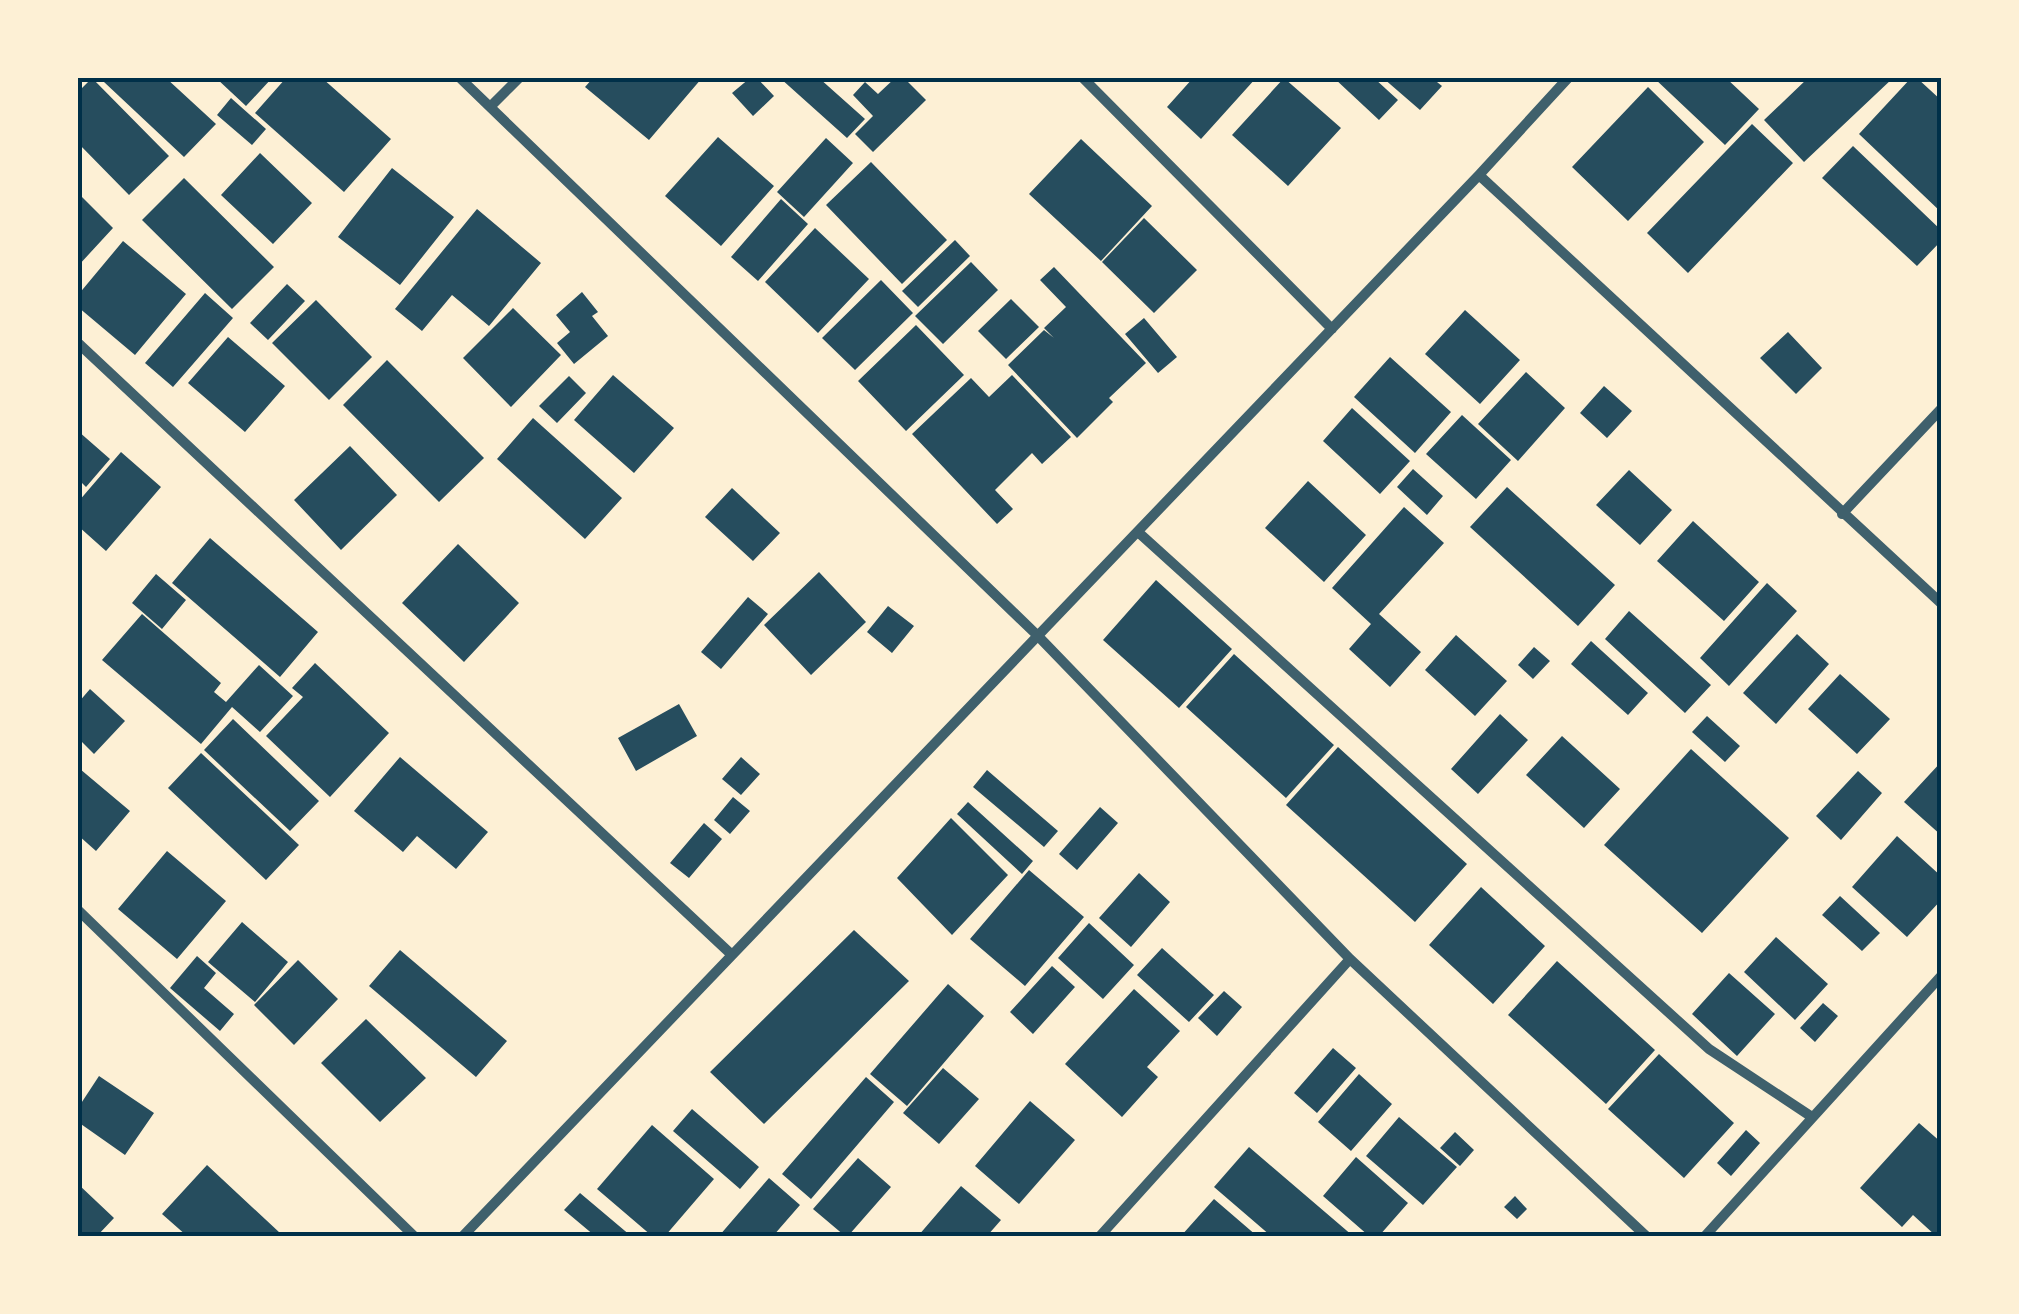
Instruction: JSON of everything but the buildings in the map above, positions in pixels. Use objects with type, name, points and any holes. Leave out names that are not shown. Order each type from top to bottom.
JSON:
[{"type":"street","points":[[460,78],[1038,636],[1350,959],[1646,1236]]},
{"type":"street","points":[[490,107],[520,78]]},
{"type":"street","points":[[1083,78],[1332,329]]},
{"type":"street","points":[[462,1236],[1480,175],[1568,78]]},
{"type":"street","points":[[1480,175],[1942,604]]},
{"type":"street","points":[[78,343],[732,955]]},
{"type":"street","points":[[1842,514],[1942,408]]},
{"type":"street","points":[[1138,532],[1709,1049],[1812,1117]]},
{"type":"street","points":[[78,910],[414,1236]]},
{"type":"street","points":[[1100,1236],[1350,959]]},
{"type":"street","points":[[1705,1236],[1942,975]]}]
